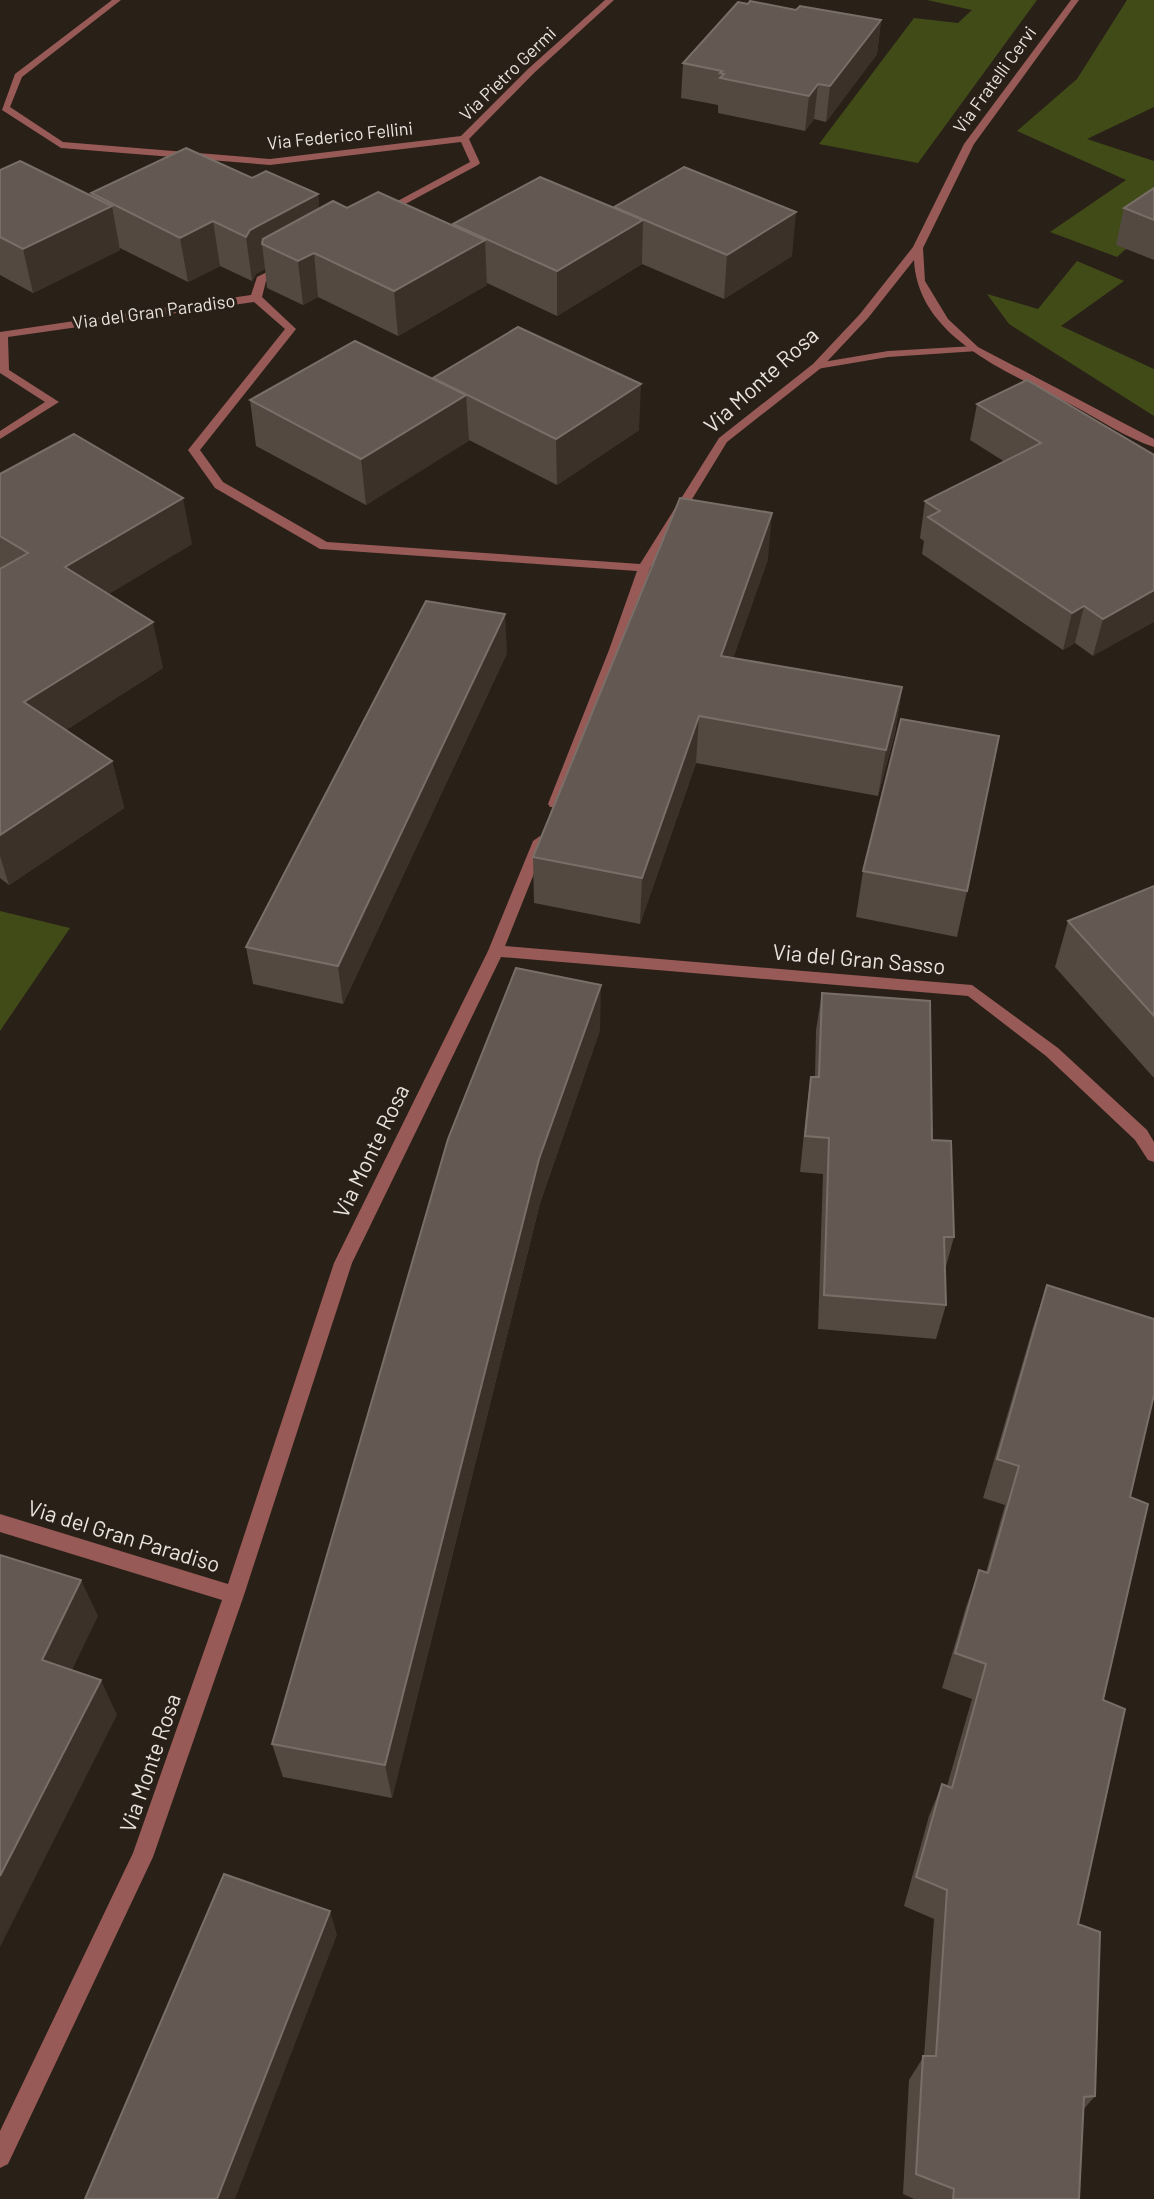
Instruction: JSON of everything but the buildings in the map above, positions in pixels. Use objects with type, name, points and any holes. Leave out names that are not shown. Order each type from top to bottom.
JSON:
[{"type":"street","name":"Via Federico Fellini","points":[[117,0],[18,76],[5,108],[61,145],[270,162],[464,139]]},
{"type":"street","name":"Via Pietro Germi","points":[[464,139],[531,71],[610,0]]},
{"type":"street","name":"Via Fratelli Cervi","points":[[918,248],[969,144],[1075,0]]},
{"type":"street","points":[[368,221],[475,163],[464,139]]},
{"type":"street","points":[[918,248],[920,281],[944,321],[974,349],[1154,444]]},
{"type":"street","name":"Via Monte Rosa","points":[[0,2156],[142,1857],[234,1595],[343,1263],[496,951],[616,650],[644,568],[723,440],[817,366],[864,316],[918,248]]},
{"type":"street","points":[[256,298],[261,279],[301,257]]},
{"type":"street","name":"Via del Gran Paradiso","points":[[0,436],[53,402],[4,371],[1,335],[256,298],[291,329],[194,450],[219,485],[324,546],[644,568]]},
{"type":"street","points":[[817,366],[888,354],[974,349]]},
{"type":"street","name":"Via del Gran Sasso","points":[[496,951],[972,991],[1052,1052],[1141,1135],[1154,1155]]},
{"type":"street","name":"Via del Gran Paradiso","points":[[0,1523],[234,1595]]},
{"type":"green space","points":[[927,0],[1037,0],[918,163],[819,144],[914,18],[958,23],[972,10]]},
{"type":"green space","points":[[1127,0],[1154,0],[1154,107],[1087,139],[1154,161],[1154,224],[1117,257],[1050,232],[1126,180],[1017,131],[1077,79]]},
{"type":"green space","points":[[1077,261],[1124,281],[1061,326],[1154,369],[1154,416],[1009,324],[987,294],[1038,309]]},
{"type":"green space","points":[[0,911],[70,928],[0,1031]]}]
